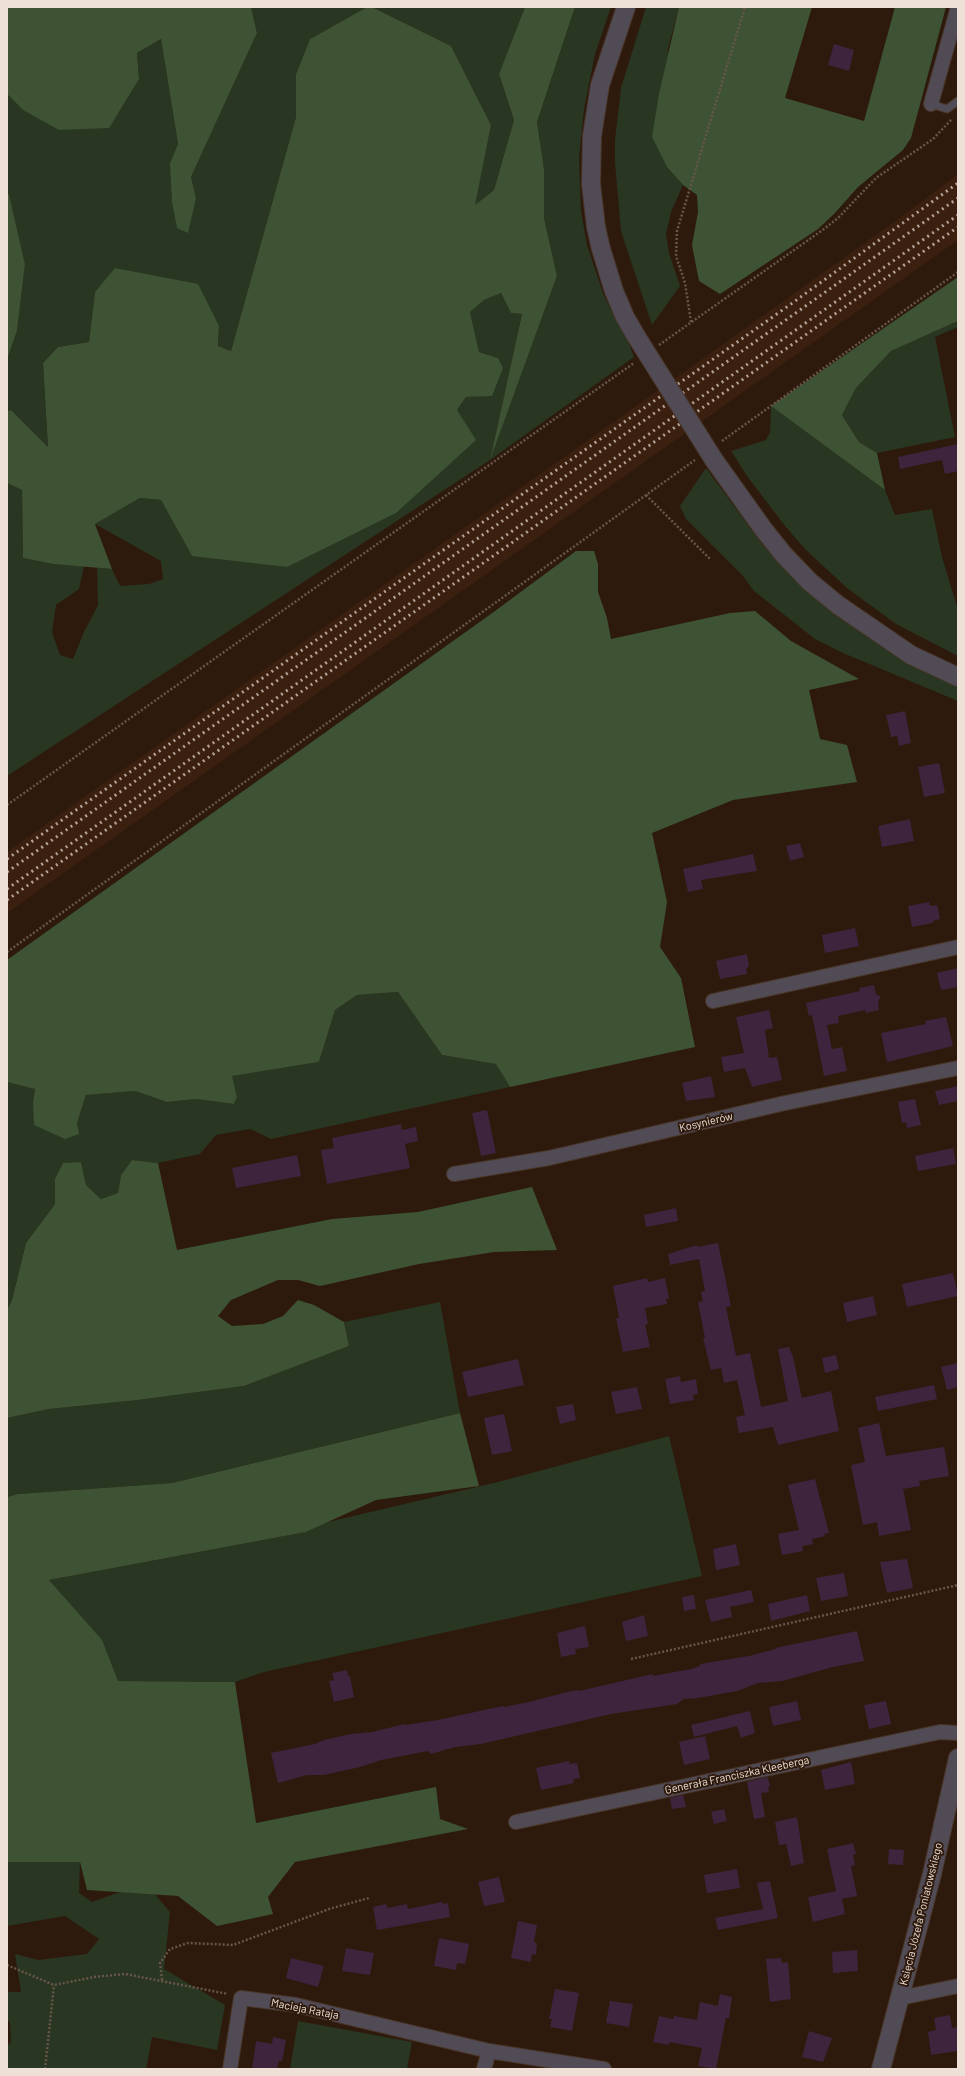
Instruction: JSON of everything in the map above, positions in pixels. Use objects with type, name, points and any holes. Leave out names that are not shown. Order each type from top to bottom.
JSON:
[{"type":"street","points":[[626,7],[600,85],[592,136],[591,184],[596,227],[601,249],[614,291],[625,317],[714,460],[764,530],[784,555],[810,582],[838,606],[911,655],[958,677]]},
{"type":"street","points":[[931,104],[958,7]]},
{"type":"street","points":[[713,1001],[958,947]]},
{"type":"street","name":"Kosynierów","points":[[454,1174],[549,1158],[785,1103],[958,1068]]},
{"type":"street","name":"Generała Franciszka Kleeberga","points":[[516,1822],[940,1732],[958,1733]]},
{"type":"street","name":"Księcia Józefa Poniatowskiego","points":[[881,2069],[932,1874],[958,1758]]},
{"type":"street","points":[[900,1998],[958,1986]]},
{"type":"street","points":[[230,2069],[241,1998]]},
{"type":"street","name":"Macieja Rataja","points":[[241,1998],[296,2005],[489,2050],[604,2069]]},
{"type":"street","points":[[484,2069],[489,2050]]},
{"type":"lane","points":[[931,104],[947,109],[958,101]]},
{"type":"path","points":[[691,322],[685,283],[676,256],[677,231],[745,7]]},
{"type":"path","points":[[652,350],[824,229],[838,218],[876,178],[933,138],[954,118]]},
{"type":"path","points":[[721,442],[958,272]]},
{"type":"path","points":[[7,805],[639,359]]},
{"type":"path","points":[[7,952],[696,460]]},
{"type":"path","points":[[646,495],[710,559]]},
{"type":"path","points":[[631,1659],[958,1585]]},
{"type":"path","points":[[162,1980],[160,1963],[170,1949],[188,1943],[233,1945],[329,1909],[369,1898]]},
{"type":"path","points":[[7,1965],[54,1985],[94,1977],[125,1974],[162,1980],[241,1998]]},
{"type":"path","points":[[45,2069],[54,1985]]},
{"type":"shaded area","points":[[958,174],[958,240],[7,913],[7,852],[687,370],[890,225]]},
{"type":"green space","points":[[7,7],[251,7],[257,33],[191,177],[196,198],[188,233],[177,228],[172,202],[170,163],[178,144],[161,39],[137,53],[139,79],[109,128],[59,130],[23,110],[7,94]]},
{"type":"green space","points":[[251,7],[367,7],[310,39],[296,74],[296,117],[231,351],[218,346],[219,326],[95,292],[89,342],[58,347],[43,363],[48,447],[11,410],[7,411],[7,360],[17,331],[25,264],[9,194],[7,193],[7,94],[23,110],[139,79],[137,53],[161,39],[178,144],[170,163],[196,198],[191,177],[257,33]]},
{"type":"green space","points":[[367,7],[372,7],[451,46],[491,125],[475,205],[494,190],[514,120],[499,74],[525,7],[575,7],[537,122],[544,169],[544,218],[557,276],[490,460],[522,314],[511,313],[501,293],[484,300],[470,312],[479,352],[498,358],[503,368],[492,396],[466,397],[457,410],[476,440],[396,513],[287,567],[192,556],[161,500],[140,498],[95,524],[112,569],[53,564],[23,558],[22,490],[7,483],[7,411],[11,410],[48,447],[43,363],[58,347],[89,342],[95,292],[115,268],[198,284],[219,326],[218,346],[231,351],[296,117],[296,74],[310,39]]},
{"type":"green space","points":[[372,7],[525,7],[499,74],[514,120],[494,190],[474,206],[491,125],[451,46]]},
{"type":"green space","points":[[575,7],[611,7],[595,54],[584,109],[579,158],[581,211],[587,245],[604,296],[628,341],[634,357],[490,460],[7,776],[7,483],[22,490],[23,558],[53,564],[84,566],[79,589],[56,605],[52,632],[60,655],[73,659],[84,632],[98,605],[97,568],[112,569],[120,586],[149,584],[163,579],[161,561],[95,524],[140,498],[161,500],[192,556],[457,410],[466,397],[492,395],[498,358],[479,352],[470,312],[484,300],[501,293],[511,313],[522,314],[491,456],[557,276],[544,218],[544,169],[537,122]]},
{"type":"green space","points":[[646,7],[679,7],[668,49],[667,167],[683,185],[671,212],[666,234],[669,253],[680,286],[652,325],[621,231],[615,163],[615,140],[621,88]]},
{"type":"green space","points":[[679,7],[812,7],[785,98],[864,121],[895,7],[946,7],[911,138],[903,150],[858,187],[834,214],[818,229],[720,294],[699,281],[692,245],[698,212],[697,195],[683,185],[667,167],[652,137],[659,94]]},
{"type":"green space","points":[[7,193],[9,194],[25,264],[17,331],[7,360]]},
{"type":"green space","points":[[958,277],[958,321],[891,351],[856,388],[842,415],[859,442],[877,453],[885,490],[771,406]]},
{"type":"green space","points":[[958,321],[958,327],[935,337],[955,437],[877,453],[859,442],[842,415],[856,388],[891,351]]},
{"type":"green space","points":[[771,406],[885,490],[895,515],[932,509],[942,557],[958,610],[958,656],[896,624],[847,588],[805,549],[785,526],[747,476],[731,451],[766,440],[770,432]]},
{"type":"green space","points":[[706,468],[760,541],[784,569],[808,592],[834,614],[896,656],[958,687],[958,701],[843,653],[815,639],[754,591],[743,576],[686,519],[680,506]]},
{"type":"green space","points":[[576,551],[594,551],[598,564],[598,592],[607,618],[611,639],[730,613],[755,611],[791,641],[859,679],[809,690],[820,739],[847,745],[857,782],[733,800],[652,833],[667,902],[660,947],[681,978],[695,1047],[510,1087],[496,1064],[442,1055],[398,992],[357,995],[335,1010],[319,1062],[232,1076],[237,1097],[234,1104],[196,1099],[167,1102],[135,1091],[86,1095],[77,1123],[79,1134],[65,1139],[34,1125],[33,1103],[35,1089],[7,1082],[7,960],[495,611]]},
{"type":"green space","points":[[398,992],[442,1055],[497,1064],[510,1087],[271,1139],[250,1129],[216,1135],[200,1154],[158,1163],[132,1160],[121,1175],[118,1193],[101,1199],[86,1185],[81,1162],[55,1179],[55,1204],[26,1243],[12,1300],[7,1310],[7,1082],[35,1089],[33,1103],[77,1123],[86,1095],[135,1091],[167,1102],[196,1099],[234,1104],[237,1097],[231,1076],[319,1062],[335,1010],[357,995]]},
{"type":"green space","points":[[132,1160],[158,1163],[177,1250],[332,1219],[418,1212],[532,1187],[557,1250],[494,1252],[419,1264],[320,1286],[298,1280],[278,1280],[231,1300],[218,1316],[232,1326],[263,1324],[283,1316],[298,1300],[314,1305],[344,1322],[349,1346],[244,1386],[138,1400],[49,1409],[7,1418],[7,1310],[12,1300],[26,1243],[55,1204],[55,1179],[63,1163],[81,1162],[86,1185],[101,1199],[118,1193],[121,1175]]},
{"type":"green space","points":[[440,1302],[460,1413],[172,1483],[18,1494],[7,1497],[7,1418],[49,1409],[138,1400],[244,1386],[349,1346],[344,1322]]},
{"type":"green space","points":[[460,1413],[479,1486],[376,1500],[306,1532],[49,1580],[102,1640],[118,1681],[235,1682],[256,1823],[436,1787],[440,1819],[468,1829],[295,1862],[268,1897],[273,1914],[217,1926],[178,1896],[87,1890],[80,1862],[7,1862],[7,1497],[18,1494],[172,1483]]},
{"type":"green space","points":[[669,1436],[702,1576],[264,1672],[235,1682],[118,1681],[101,1640],[49,1580],[306,1532],[328,1522],[498,1482]]},
{"type":"green space","points":[[16,1860],[80,1862],[79,1893],[92,1902],[123,1891],[154,1893],[170,1912],[164,1969],[225,2005],[217,2050],[152,2037],[146,2069],[7,2069],[7,2046],[11,2042],[10,2023],[7,2019],[7,1992],[21,1992],[15,1954],[38,1960],[87,1954],[99,1939],[65,1916],[7,1926],[7,1863]]},
{"type":"green space","points":[[298,2021],[412,2042],[407,2069],[290,2069]]},
{"type":"building","points":[[834,44],[854,50],[849,71],[828,65]]},
{"type":"building","points":[[958,444],[958,471],[945,474],[942,460],[900,469],[898,457]]},
{"type":"building","points":[[905,711],[911,743],[899,746],[897,736],[891,737],[886,715]]},
{"type":"building","points":[[939,763],[945,793],[924,797],[918,767]]},
{"type":"building","points":[[910,819],[914,841],[882,847],[878,826]]},
{"type":"building","points":[[800,843],[804,857],[790,861],[786,846]]},
{"type":"building","points":[[753,854],[757,871],[701,880],[703,889],[688,892],[683,869]]},
{"type":"building","points":[[929,902],[930,906],[937,905],[940,919],[933,921],[933,923],[912,927],[908,906]]},
{"type":"building","points":[[855,928],[859,946],[825,953],[822,935]]},
{"type":"building","points":[[747,954],[749,967],[746,968],[747,974],[720,979],[716,961]]},
{"type":"building","points":[[958,968],[958,987],[941,990],[937,973]]},
{"type":"building","points":[[874,985],[876,994],[881,997],[878,1001],[879,1010],[866,1013],[865,1010],[838,1016],[839,1023],[827,1025],[832,1049],[842,1047],[847,1071],[824,1076],[812,1015],[809,1016],[806,1003],[860,991],[859,988]]},
{"type":"building","points":[[769,1010],[773,1028],[765,1030],[769,1058],[777,1057],[782,1080],[752,1087],[745,1068],[724,1072],[721,1057],[744,1053],[736,1017]]},
{"type":"building","points":[[946,1017],[953,1046],[887,1062],[881,1033],[926,1024],[925,1021]]},
{"type":"building","points":[[711,1076],[715,1097],[686,1101],[682,1083]]},
{"type":"building","points":[[958,1086],[958,1101],[939,1105],[935,1091]]},
{"type":"building","points":[[915,1099],[921,1125],[907,1128],[906,1122],[902,1123],[898,1102]]},
{"type":"building","points":[[487,1110],[496,1153],[481,1156],[472,1113]]},
{"type":"building","points":[[401,1124],[402,1130],[416,1127],[418,1141],[405,1144],[410,1168],[327,1184],[321,1150],[334,1148],[332,1138]]},
{"type":"building","points":[[953,1148],[956,1164],[918,1171],[915,1156]]},
{"type":"building","points":[[297,1155],[301,1176],[236,1188],[232,1168]]},
{"type":"building","points":[[676,1208],[678,1221],[646,1227],[644,1215]]},
{"type":"building","points":[[718,1243],[731,1306],[726,1307],[736,1356],[750,1353],[761,1407],[788,1401],[778,1349],[789,1347],[792,1353],[802,1398],[831,1391],[839,1431],[778,1445],[773,1427],[739,1433],[736,1417],[745,1415],[737,1380],[724,1383],[721,1368],[711,1370],[703,1338],[705,1338],[698,1302],[703,1301],[701,1292],[705,1291],[699,1259],[670,1265],[668,1254],[697,1245],[697,1247]]},
{"type":"building","points":[[953,1273],[958,1296],[907,1307],[902,1284]]},
{"type":"building","points":[[647,1278],[648,1282],[665,1278],[669,1299],[666,1299],[667,1304],[645,1308],[648,1324],[645,1325],[650,1347],[623,1352],[616,1318],[619,1318],[613,1286]]},
{"type":"building","points":[[873,1296],[877,1315],[847,1322],[843,1303]]},
{"type":"building","points":[[836,1355],[839,1369],[825,1373],[822,1358]]},
{"type":"building","points":[[518,1359],[524,1385],[468,1397],[462,1372]]},
{"type":"building","points":[[958,1363],[958,1387],[947,1390],[941,1367]]},
{"type":"building","points":[[680,1376],[681,1382],[696,1379],[698,1394],[693,1395],[694,1400],[670,1404],[665,1379]]},
{"type":"building","points":[[934,1385],[937,1399],[878,1411],[875,1397]]},
{"type":"building","points":[[637,1387],[642,1409],[616,1414],[611,1392]]},
{"type":"building","points":[[573,1404],[576,1420],[560,1424],[556,1407]]},
{"type":"building","points":[[504,1414],[512,1451],[492,1455],[484,1418]]},
{"type":"building","points":[[879,1423],[886,1456],[944,1447],[949,1476],[919,1481],[920,1486],[903,1489],[911,1530],[879,1536],[877,1522],[863,1525],[851,1465],[865,1462],[858,1428]]},
{"type":"building","points":[[815,1479],[829,1533],[824,1534],[825,1536],[812,1539],[813,1544],[802,1546],[803,1551],[782,1555],[778,1534],[799,1530],[788,1485]]},
{"type":"building","points":[[736,1544],[740,1565],[716,1570],[713,1549]]},
{"type":"building","points":[[907,1559],[913,1588],[887,1593],[880,1562]]},
{"type":"building","points":[[844,1573],[848,1596],[821,1601],[816,1578]]},
{"type":"building","points":[[751,1590],[754,1602],[730,1607],[732,1617],[711,1622],[705,1600]]},
{"type":"building","points":[[694,1595],[696,1609],[684,1611],[682,1597]]},
{"type":"building","points":[[807,1595],[810,1611],[771,1621],[768,1604]]},
{"type":"building","points":[[644,1615],[648,1636],[626,1641],[622,1622]]},
{"type":"building","points":[[585,1626],[589,1647],[575,1649],[576,1654],[561,1657],[557,1633]]},
{"type":"building","points":[[857,1631],[864,1661],[833,1667],[782,1681],[758,1683],[737,1691],[698,1698],[685,1698],[677,1704],[611,1714],[481,1744],[455,1747],[431,1754],[428,1751],[381,1760],[360,1767],[324,1775],[307,1775],[278,1783],[271,1753],[315,1744],[324,1740],[351,1734],[372,1732],[405,1724],[438,1720],[529,1702],[567,1692],[579,1691],[653,1674],[653,1676],[691,1669],[700,1666],[700,1664],[749,1656],[776,1649],[775,1648]]},
{"type":"building","points":[[347,1670],[348,1676],[350,1676],[354,1697],[334,1702],[329,1681],[334,1680],[332,1673]]},
{"type":"building","points":[[797,1701],[801,1720],[773,1726],[769,1707]]},
{"type":"building","points":[[886,1701],[891,1724],[869,1729],[864,1705]]},
{"type":"building","points":[[750,1711],[755,1733],[741,1738],[737,1726],[694,1737],[691,1725]]},
{"type":"building","points":[[705,1736],[710,1759],[684,1765],[679,1742]]},
{"type":"building","points":[[569,1761],[569,1764],[577,1763],[580,1778],[573,1779],[574,1783],[541,1790],[536,1768]]},
{"type":"building","points":[[851,1762],[855,1784],[825,1790],[821,1770]]},
{"type":"building","points":[[768,1777],[770,1787],[768,1787],[769,1792],[761,1793],[765,1817],[754,1819],[747,1782]]},
{"type":"building","points":[[683,1795],[686,1807],[672,1809],[670,1798]]},
{"type":"building","points":[[724,1809],[727,1821],[714,1824],[711,1812]]},
{"type":"building","points":[[797,1817],[804,1863],[791,1866],[786,1844],[779,1845],[775,1822]]},
{"type":"building","points":[[853,1843],[856,1854],[853,1855],[855,1865],[851,1866],[857,1896],[842,1899],[845,1914],[813,1922],[808,1897],[836,1891],[827,1849]]},
{"type":"building","points":[[889,1849],[904,1850],[903,1865],[888,1864]]},
{"type":"building","points":[[737,1869],[740,1888],[707,1893],[704,1875]]},
{"type":"building","points":[[499,1877],[505,1902],[484,1906],[478,1882]]},
{"type":"building","points":[[770,1881],[778,1918],[718,1930],[715,1918],[763,1909],[757,1883]]},
{"type":"building","points":[[442,1902],[443,1904],[448,1903],[450,1917],[377,1930],[373,1907],[386,1904],[387,1908],[407,1904],[408,1909]]},
{"type":"building","points":[[518,1921],[537,1925],[534,1942],[537,1943],[536,1955],[532,1954],[531,1962],[511,1958]]},
{"type":"building","points":[[439,1938],[469,1944],[465,1964],[457,1963],[456,1970],[434,1966]]},
{"type":"building","points":[[346,1948],[374,1953],[370,1975],[342,1971]]},
{"type":"building","points":[[857,1950],[858,1971],[833,1973],[832,1952]]},
{"type":"building","points":[[291,1958],[324,1966],[318,1987],[286,1978]]},
{"type":"building","points":[[781,1958],[782,1963],[788,1962],[791,1999],[770,2002],[766,1959]]},
{"type":"building","points":[[555,1989],[579,1993],[572,2031],[550,2027],[552,2019],[549,2019]]},
{"type":"building","points":[[720,1994],[732,1997],[729,2018],[726,2018],[716,2069],[698,2066],[702,2048],[669,2042],[669,2045],[653,2042],[659,2016],[673,2019],[674,2016],[697,2020],[700,2002],[718,2006]]},
{"type":"building","points":[[610,2001],[633,2004],[629,2027],[606,2023]]},
{"type":"building","points":[[950,2015],[952,2028],[958,2027],[958,2051],[931,2055],[928,2032],[936,2030],[934,2018]]},
{"type":"building","points":[[809,2031],[832,2038],[823,2062],[802,2057]]},
{"type":"building","points":[[273,2037],[286,2040],[282,2061],[279,2061],[277,2069],[252,2069],[256,2041],[272,2044]]},
{"type":"railway","points":[[7,859],[791,304],[958,183]]},
{"type":"railway","points":[[7,872],[958,198]]},
{"type":"railway","points":[[7,889],[958,215]]},
{"type":"railway","points":[[7,900],[958,227]]}]
